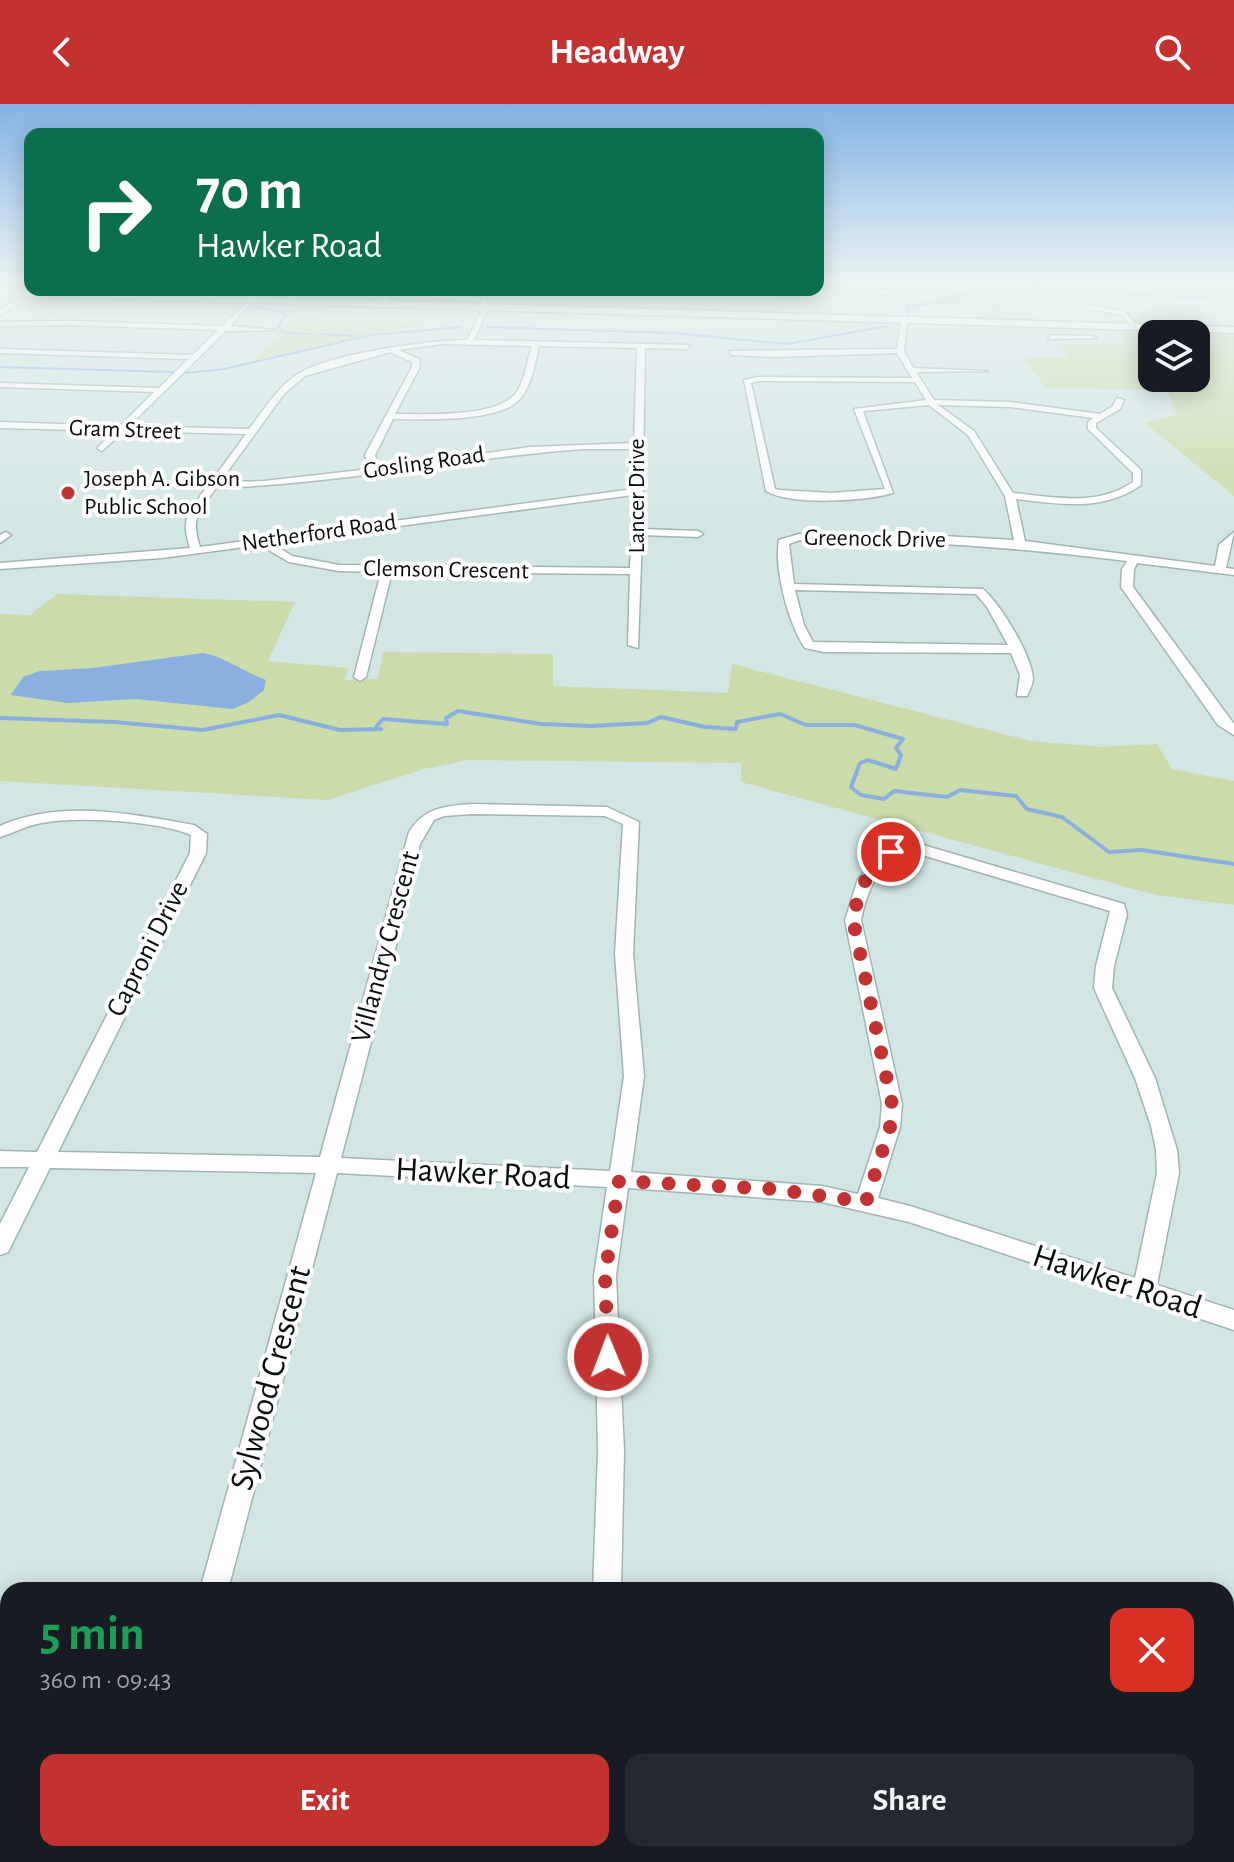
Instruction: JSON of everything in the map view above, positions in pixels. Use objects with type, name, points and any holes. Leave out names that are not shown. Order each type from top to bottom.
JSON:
[{"type":"street","points":[[102,448],[188,364]]},
{"type":"street","points":[[196,550],[189,519],[210,485],[281,392],[302,374],[339,364]]},
{"type":"street","points":[[375,470],[370,455],[416,364]]},
{"type":"street","points":[[388,417],[465,413],[508,405],[522,389],[530,364]]},
{"type":"street","name":"Lancer Drive","points":[[634,645],[640,364]]},
{"type":"street","points":[[908,364],[933,405],[971,433],[1010,496],[1020,544]]},
{"type":"street","points":[[984,371],[758,379],[747,382],[771,491],[784,494],[890,491],[858,409],[1034,405],[1099,416]]},
{"type":"street","points":[[0,385],[161,390]]},
{"type":"street","points":[[1010,496],[1098,501],[1131,489],[1138,483],[1138,472],[1092,429],[1092,422],[1117,407],[1120,400]]},
{"type":"street","name":"Gram Street","points":[[0,425],[251,432]]},
{"type":"street","name":"Gosling Road","points":[[210,485],[263,484],[545,447],[637,446]]},
{"type":"street","name":"Netherford Road","points":[[0,566],[196,550],[637,491]]},
{"type":"street","points":[[636,532],[698,534]]},
{"type":"street","points":[[1220,570],[1224,545],[1234,535]]},
{"type":"street","name":"Greenock Drive","points":[[1015,649],[824,648],[809,645],[802,636],[783,542],[790,537],[908,537],[1020,544],[1234,572]]},
{"type":"street","name":"Clemson Crescent","points":[[262,542],[281,555],[310,564],[387,570],[637,571]]},
{"type":"street","points":[[1135,557],[1128,569],[1127,587],[1223,722],[1234,731]]},
{"type":"street","points":[[360,677],[387,570]]},
{"type":"street","points":[[791,587],[979,591],[988,597],[1015,649],[1027,678],[1022,693]]},
{"type":"street","name":"Villandry Crescent","points":[[329,1165],[399,903],[410,846],[421,823],[437,813],[453,810],[607,812],[631,822],[632,836],[624,954],[634,1076],[619,1181]]},
{"type":"street","name":"Caproni Drive","points":[[0,832],[31,819],[69,817],[158,822],[199,834],[198,853],[0,1246]]},
{"type":"street","points":[[866,1202],[890,1127],[892,1104],[853,920],[860,890],[882,857],[899,849],[923,850],[1094,899],[1118,908],[1120,915],[1101,972],[1103,988],[1159,1115],[1169,1154],[1168,1173],[1144,1290]]},
{"type":"street","name":"Hawker Road","points":[[0,1159],[329,1165],[772,1189],[866,1202],[1234,1320]]},
{"type":"street","name":"Sylwood Crescent","points":[[216,1582],[329,1165]]},
{"type":"street","points":[[607,1582],[611,1451],[605,1276],[619,1181]]},
{"type":"green space","points":[[1028,364],[1138,364],[1138,390],[1046,388]]},
{"type":"green space","points":[[1210,364],[1234,364],[1234,496],[1145,423],[1177,415],[1168,392],[1210,392]]},
{"type":"green space","points":[[57,594],[295,602],[268,661],[348,668],[345,680],[378,679],[383,652],[553,654],[553,686],[728,693],[732,664],[1031,741],[1102,747],[1157,744],[1172,769],[1234,781],[1234,905],[1156,895],[741,782],[741,763],[469,760],[424,769],[328,800],[0,781],[0,614],[30,615]]},
{"type":"water","points":[[203,653],[266,680],[264,690],[233,709],[135,699],[68,703],[11,695],[23,677],[40,671],[93,668]]},
{"type":"waterway","points":[[185,373],[246,364]]},
{"type":"waterway","points":[[0,367],[173,372]]},
{"type":"waterway","points":[[0,718],[114,722],[203,730],[279,715],[340,730],[381,729],[376,727],[383,719],[447,724],[446,718],[458,711],[541,724],[591,726],[647,723],[661,717],[705,727],[736,729],[737,722],[780,714],[806,725],[855,725],[903,739],[896,748],[901,755],[896,769],[868,760],[860,763],[851,787],[861,795],[884,799],[894,791],[947,797],[960,790],[1016,796],[1027,809],[1062,817],[1109,852],[1142,850],[1234,864]]},
{"type":"place","name":"Joseph A. Gibson Public School","points":[[68,493]]},
{"type":"route","points":[[608,1357],[605,1276],[619,1181],[727,1185],[822,1194],[866,1202],[890,1127],[892,1104],[853,920],[860,890],[882,857],[891,852]]}]
